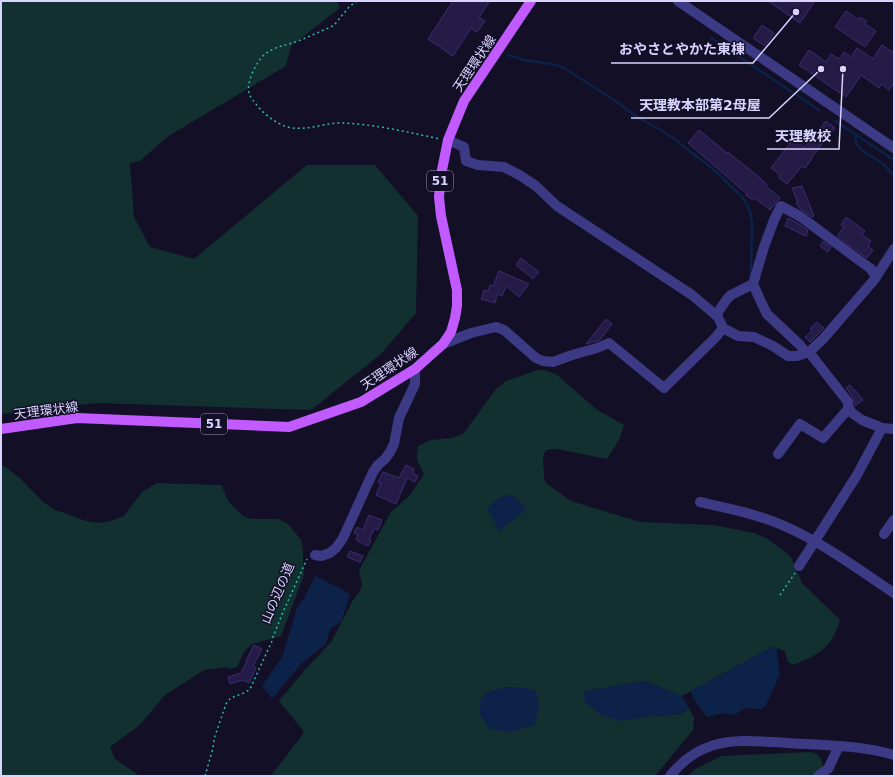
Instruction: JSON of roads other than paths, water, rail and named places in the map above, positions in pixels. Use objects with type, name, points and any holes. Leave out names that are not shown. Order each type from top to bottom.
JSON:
[{"type":"main road","name":"天理環状線","points":[[1,429],[77,418],[289,427],[361,402],[415,369],[443,344],[451,332],[457,306],[457,290],[441,216],[439,197],[441,175],[448,140],[464,101],[531,1]]},
{"type":"street","points":[[678,1],[894,148]]},
{"type":"street","points":[[448,140],[464,147],[466,161],[478,165],[504,168],[521,176],[536,186],[557,206],[692,295],[718,317],[723,328],[738,336],[754,337],[773,346],[788,356],[797,356],[808,352],[823,339],[876,277],[894,249]]},
{"type":"street","points":[[876,277],[871,269],[801,217],[781,206],[764,247],[753,284],[767,314],[808,352],[848,402],[852,413],[862,420],[882,428],[894,429]]},
{"type":"street","points":[[716,315],[731,295],[753,284]]},
{"type":"street","points":[[443,344],[470,333],[496,327],[504,330],[536,358],[543,361],[553,362],[609,343],[664,388],[716,337],[723,328]]},
{"type":"street","points":[[315,555],[321,556],[330,554],[336,548],[343,538],[373,472],[390,452],[394,444],[399,418],[415,384],[415,369]]},
{"type":"street","points":[[778,454],[800,424],[823,438],[849,408]]},
{"type":"street","points":[[799,566],[857,475],[882,428]]},
{"type":"street","points":[[700,502],[736,510],[782,525],[815,542],[894,593]]},
{"type":"street","points":[[884,534],[894,520]]},
{"type":"street","points":[[670,776],[675,769],[694,753],[713,745],[728,742],[745,741],[839,746],[894,755]]},
{"type":"street","points":[[818,776],[828,769],[839,746]]},
{"type":"water","points":[[512,494],[527,509],[500,531],[487,509],[498,498]]},
{"type":"water","points":[[315,576],[347,592],[350,596],[341,622],[331,628],[325,645],[302,663],[272,699],[262,686],[282,657],[298,605],[304,599]]},
{"type":"water","points":[[773,647],[777,650],[780,675],[766,705],[762,709],[745,708],[735,715],[722,713],[707,717],[693,698],[691,691]]},
{"type":"water","points":[[645,681],[682,696],[689,708],[682,714],[620,721],[601,715],[586,703],[582,695],[586,691]]},
{"type":"water","points":[[507,687],[525,688],[536,691],[539,705],[535,725],[509,732],[489,729],[480,714],[480,700],[487,692]]},
{"type":"waterway","points":[[711,38],[819,110]]},
{"type":"waterway","points":[[508,55],[524,60],[557,65],[569,71],[617,102],[637,117],[673,138],[713,169],[743,198],[750,211],[752,223],[751,275]]},
{"type":"waterway","points":[[835,121],[894,160]]},
{"type":"waterway","points":[[856,135],[857,145],[860,149],[883,164],[894,176]]},
{"type":"place","name":"おやさとやかた東棟","points":[[796,12]]},
{"type":"place","name":"天理教本部第2母屋","points":[[821,69]]},
{"type":"place","name":"天理教校","points":[[843,69]]}]
